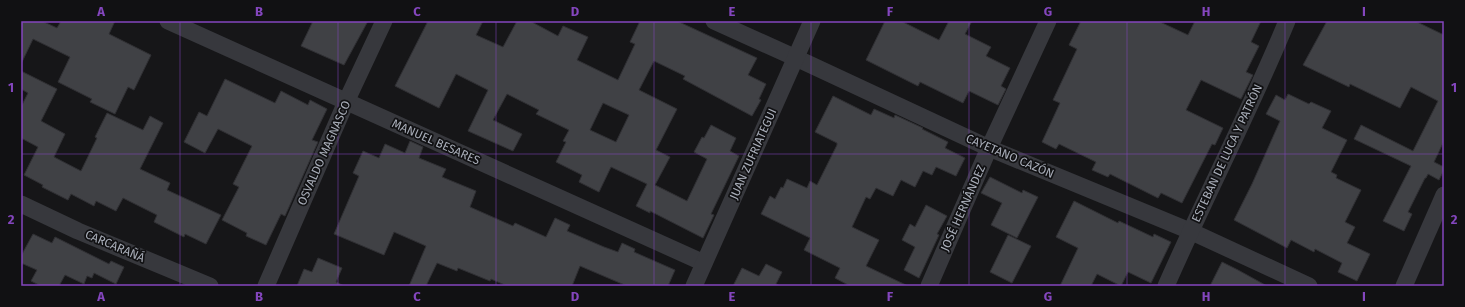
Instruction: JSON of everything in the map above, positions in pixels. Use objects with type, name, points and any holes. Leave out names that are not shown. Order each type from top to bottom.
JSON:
[{"type":"street","name":"MANUEL BESARES","points":[[168,21],[704,263]]},
{"type":"street","name":"OSVALDO MAGNASCO","points":[[266,286],[346,102],[384,21]]},
{"type":"street","name":"CAYETANO CAZÓN","points":[[714,21],[989,148],[1190,231],[1309,286]]},
{"type":"street","name":"JUAN ZUFRIATEGUI","points":[[694,286],[812,21]]},
{"type":"street","name":"JOSÉ HERNÁNDEZ","points":[[929,286],[989,148],[1048,21]]},
{"type":"street","name":"ESTEBAN DE LUCA Y PATRÓN","points":[[1166,286],[1190,231],[1231,148],[1287,21]]},
{"type":"street","points":[[1404,286],[1444,195]]},
{"type":"street","name":"CARCARAÑÁ","points":[[21,204],[78,231],[210,286]]},
{"type":"building","points":[[21,21],[42,21],[57,28],[61,21],[115,21],[109,34],[151,55],[134,90],[128,87],[115,114],[90,102],[92,99],[58,82],[70,57],[33,39],[21,64]]},
{"type":"building","points":[[313,21],[368,21],[344,65],[301,46]]},
{"type":"building","points":[[428,21],[483,21],[476,35],[503,47],[517,21],[530,21],[558,36],[563,26],[588,37],[577,60],[618,80],[635,44],[630,42],[640,21],[677,21],[757,58],[748,75],[766,84],[759,99],[761,100],[752,116],[683,79],[685,76],[654,61],[639,90],[677,109],[656,150],[670,157],[655,185],[687,201],[707,159],[694,152],[702,137],[704,138],[711,125],[736,138],[730,151],[739,156],[711,214],[714,215],[703,238],[650,211],[650,213],[636,206],[647,184],[611,167],[599,192],[579,182],[582,175],[556,162],[566,142],[563,141],[569,130],[536,114],[539,110],[507,94],[493,120],[522,134],[513,151],[468,131],[488,90],[456,74],[439,108],[395,86]],"holes":[[[603,103],[629,115],[616,142],[590,130]]]},
{"type":"building","points":[[885,21],[901,21],[939,40],[949,21],[972,21],[965,34],[991,47],[986,56],[1010,68],[1001,86],[1006,89],[998,105],[969,91],[963,103],[920,82],[918,86],[866,60]]},
{"type":"building","points":[[1081,21],[1158,21],[1188,35],[1195,21],[1261,21],[1251,42],[1259,46],[1246,72],[1253,75],[1241,99],[1201,80],[1186,110],[1223,128],[1215,145],[1212,144],[1182,203],[1161,193],[1158,198],[1110,174],[1108,177],[1092,170],[1096,162],[1059,144],[1056,149],[1042,142],[1060,103],[1053,100],[1077,49],[1069,45]]},
{"type":"building","points":[[1327,21],[1415,21],[1444,35],[1444,141],[1434,162],[1444,167],[1444,170],[1439,180],[1428,174],[1425,178],[1408,212],[1412,214],[1404,231],[1383,221],[1411,166],[1354,139],[1361,125],[1413,151],[1438,101],[1411,87],[1400,108],[1350,84],[1349,87],[1303,65]]},
{"type":"building","points":[[21,71],[57,89],[41,121],[65,134],[54,157],[81,171],[107,113],[143,130],[150,116],[163,123],[140,169],[170,183],[167,190],[221,215],[206,244],[185,234],[184,237],[154,222],[157,215],[123,198],[116,211],[96,201],[94,206],[71,194],[68,200],[42,187],[43,185],[24,175],[38,147],[21,138],[21,107],[28,93],[21,89]]},
{"type":"building","points":[[225,79],[275,103],[281,91],[308,105],[310,100],[327,109],[312,140],[318,142],[285,216],[281,214],[266,245],[246,236],[247,233],[222,220],[239,187],[233,184],[252,146],[218,129],[205,153],[184,142],[199,112],[207,116]]},
{"type":"building","points":[[1288,94],[1309,104],[1311,102],[1331,111],[1322,128],[1347,140],[1331,172],[1337,175],[1336,178],[1361,190],[1345,222],[1355,227],[1347,243],[1370,254],[1357,281],[1338,272],[1342,263],[1315,249],[1314,252],[1291,240],[1287,248],[1234,220],[1280,121],[1266,114],[1276,95],[1285,100]]},
{"type":"building","points":[[833,96],[871,115],[874,109],[894,118],[895,115],[923,128],[922,129],[948,142],[945,148],[965,158],[956,176],[936,167],[932,175],[923,171],[915,187],[901,180],[893,196],[876,188],[870,199],[866,197],[852,227],[879,240],[866,266],[908,286],[850,286],[835,278],[840,268],[804,250],[810,238],[761,214],[770,196],[775,199],[781,187],[783,188],[787,179],[807,188],[810,181],[817,185],[837,145],[837,143],[815,132]]},
{"type":"building","points":[[410,141],[423,147],[419,158],[446,169],[442,177],[476,191],[470,207],[513,226],[515,223],[546,237],[555,218],[570,225],[567,231],[604,247],[618,252],[622,243],[635,249],[634,252],[675,270],[668,286],[627,286],[580,266],[572,286],[507,286],[458,268],[457,271],[437,263],[426,286],[409,286],[426,246],[394,232],[384,255],[334,234],[359,176],[353,173],[363,151],[379,158],[385,144],[405,153]]},
{"type":"building","points":[[990,177],[1022,193],[1023,190],[1038,197],[1017,238],[991,225],[1002,203],[981,193]]},
{"type":"building","points":[[1074,201],[1118,223],[1119,221],[1153,237],[1154,234],[1171,242],[1151,283],[1128,272],[1121,286],[1097,274],[1091,286],[1060,286],[1078,248],[1056,237]]},
{"type":"building","points":[[926,205],[947,216],[937,234],[939,235],[919,278],[904,270],[915,247],[902,240],[910,224],[915,227]]},
{"type":"building","points":[[33,234],[52,243],[55,237],[109,264],[111,261],[124,267],[116,284],[94,273],[92,278],[87,276],[84,284],[65,275],[59,286],[41,286],[31,281],[37,270],[21,263],[21,256]]},
{"type":"building","points":[[1008,235],[1031,246],[1012,283],[990,272]]},
{"type":"building","points":[[318,258],[342,268],[336,282],[344,286],[297,286],[304,269],[312,272]]},
{"type":"building","points":[[1222,262],[1238,270],[1267,286],[1210,286]]},
{"type":"building","points":[[766,264],[782,272],[776,284],[780,286],[733,286],[742,268],[759,276]]}]
